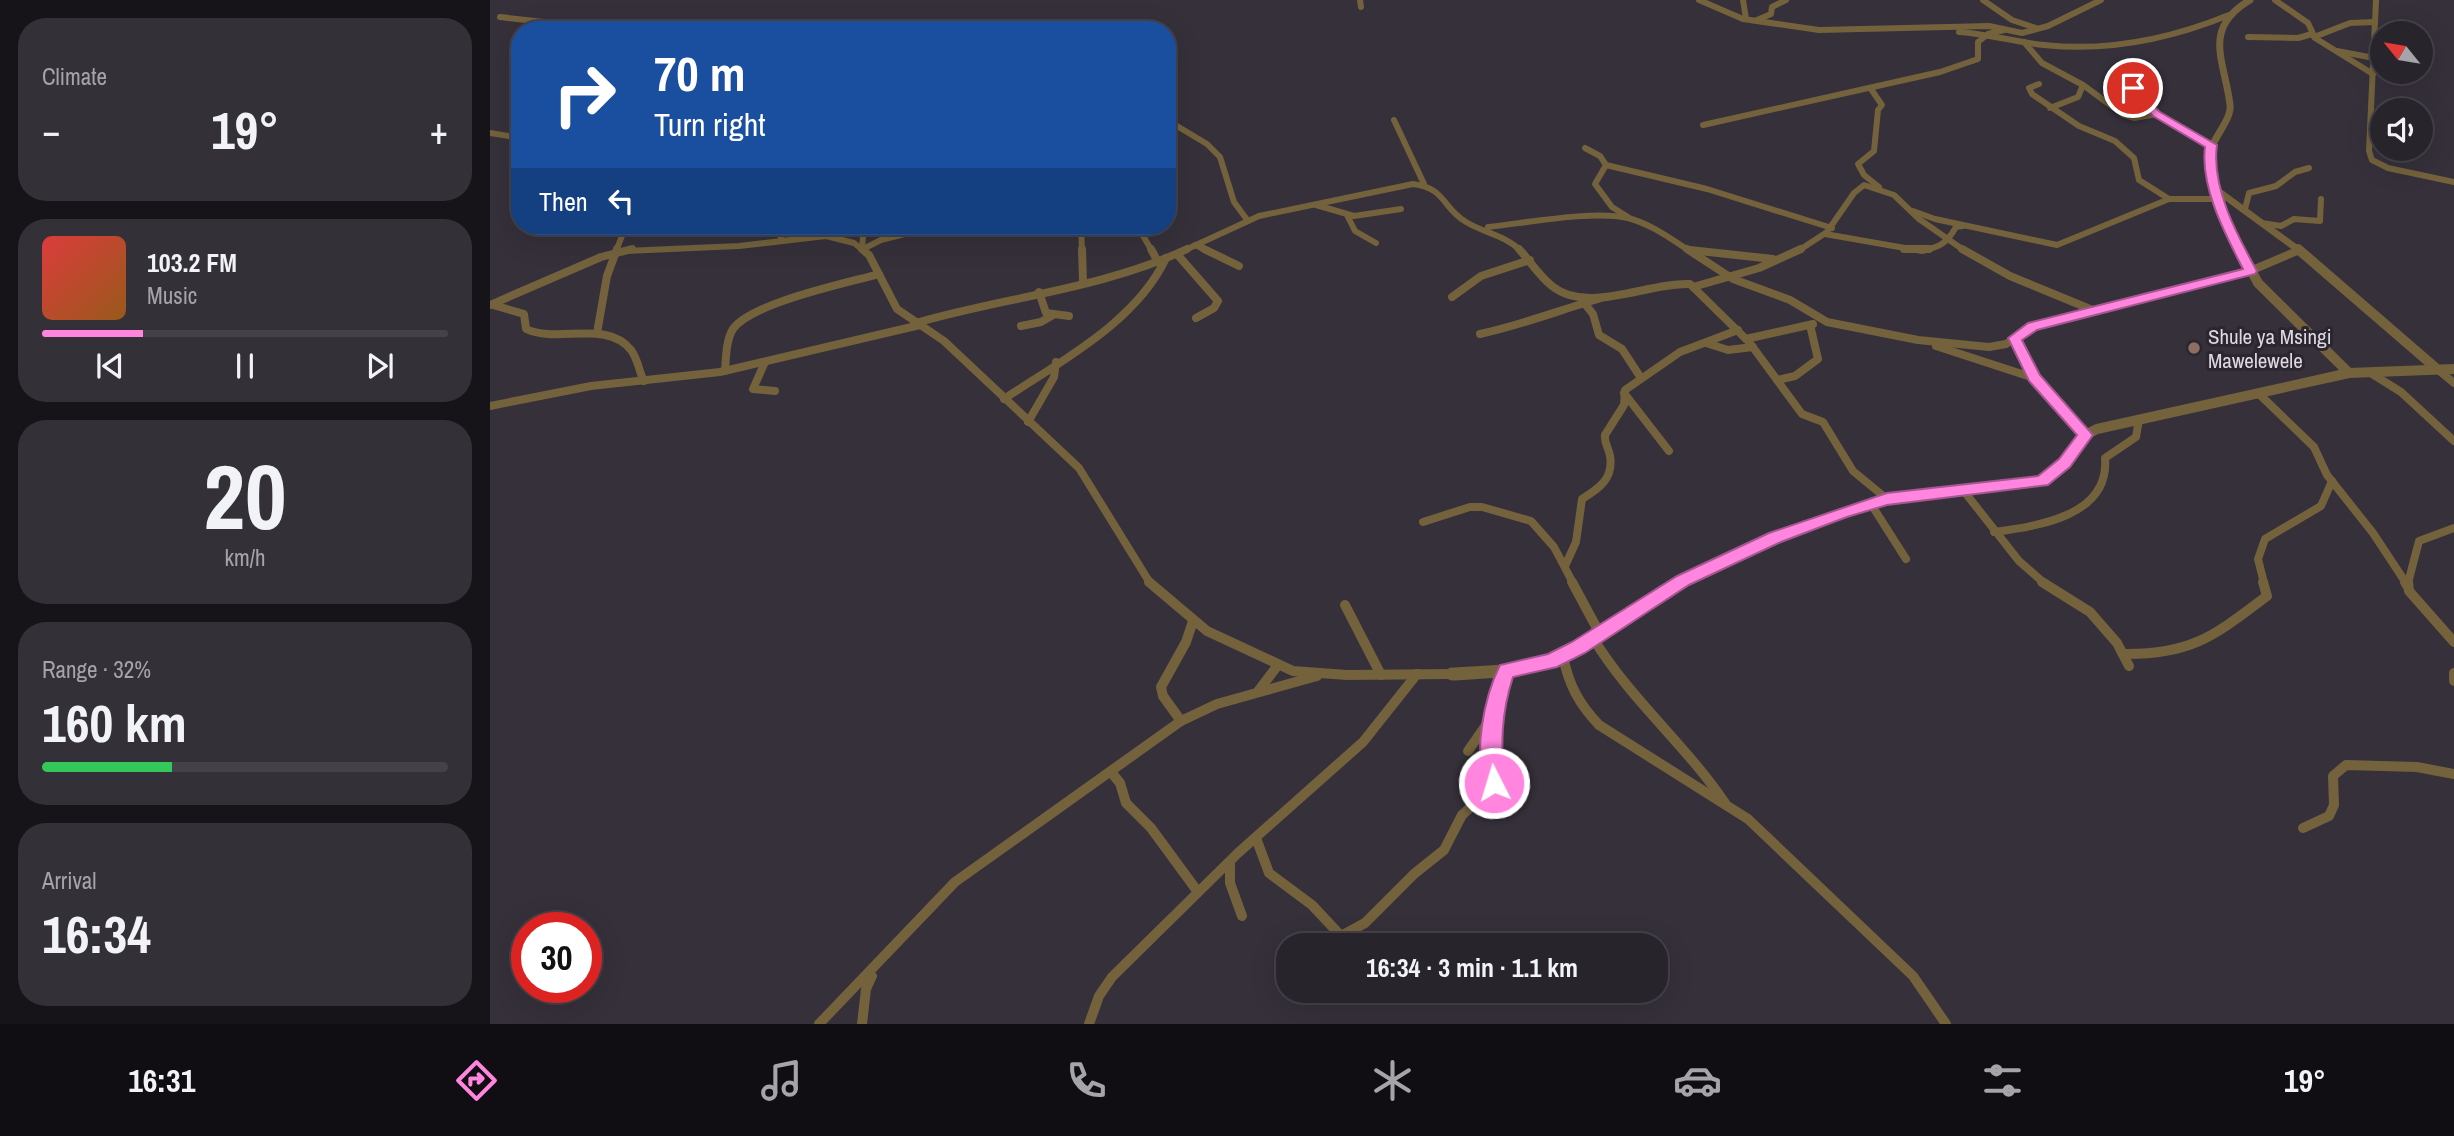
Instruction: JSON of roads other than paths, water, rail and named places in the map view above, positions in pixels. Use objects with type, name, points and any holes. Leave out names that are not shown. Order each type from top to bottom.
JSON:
[{"type":"street","points":[[1699,0],[1746,19],[1823,31],[1989,26],[2022,33],[2041,29],[2101,0]]},
{"type":"street","points":[[1743,0],[1746,19]]},
{"type":"street","points":[[1756,21],[1768,16],[1772,7],[1786,0]]},
{"type":"street","points":[[1983,0],[2012,20],[2041,29]]},
{"type":"street","points":[[1930,27],[1988,34],[2024,42],[2117,45],[2191,32],[2229,15],[2250,0]]},
{"type":"street","points":[[2275,0],[2308,23],[2313,36],[2370,72]]},
{"type":"street","points":[[2375,21],[2376,0]]},
{"type":"street","points":[[2229,15],[2218,38],[2217,49],[2231,108],[2211,145],[2209,158],[2218,195],[2232,236],[2250,271],[2291,319],[2349,373]]},
{"type":"street","points":[[500,17],[535,21]]},
{"type":"street","points":[[2248,37],[2298,38],[2313,36],[2350,23],[2370,22]]},
{"type":"street","points":[[1703,125],[1871,89],[1949,69],[1978,59],[1978,42],[1988,34],[2007,30]]},
{"type":"street","points":[[2024,42],[2042,63],[2083,85],[2127,117],[2157,114]]},
{"type":"street","points":[[2332,50],[2360,52],[2370,56]]},
{"type":"street","points":[[2039,84],[2032,86],[2030,91],[2050,108],[2079,126],[2115,141],[2134,158],[2139,180],[2169,200]]},
{"type":"street","points":[[2372,84],[2369,151],[2372,160],[2388,168],[2454,182]]},
{"type":"street","points":[[2050,108],[2078,97],[2083,85]]},
{"type":"street","points":[[2133,88],[2157,114],[2211,145]]},
{"type":"street","points":[[1871,89],[1882,105],[1871,136],[1874,151],[1858,164],[1864,175],[1881,190]]},
{"type":"street","points":[[1394,120],[1424,184]]},
{"type":"street","points":[[1176,125],[1207,144],[1220,157],[1234,202],[1248,221]]},
{"type":"street","points":[[490,133],[511,136]]},
{"type":"street","points":[[1585,148],[1600,156],[1606,164],[1707,189],[1829,231],[1920,250],[1934,249],[1948,240],[1956,227],[1968,226]]},
{"type":"street","points":[[1606,164],[1595,184],[1612,207],[1656,229],[1733,279],[1790,300],[1827,322],[1918,340],[1989,347],[2006,344],[2033,326],[2250,271],[2297,251]]},
{"type":"street","points":[[2245,209],[2249,193],[2276,186],[2295,172],[2309,168]]},
{"type":"street","points":[[490,405],[569,389],[725,371],[765,362],[1039,292],[1116,276],[1177,254],[1248,221],[1413,184],[1424,184],[1439,190],[1462,221],[1515,234],[1601,218],[1636,221]]},
{"type":"street","points":[[1693,287],[1733,279],[1829,231],[1855,189],[1864,185],[1894,195],[1948,240],[2010,276],[2095,311]]},
{"type":"street","points":[[1910,209],[1968,226],[2057,245],[2169,200],[2218,195],[2245,209],[2454,383]]},
{"type":"street","points":[[2262,223],[2281,226],[2294,219],[2319,222],[2321,199]]},
{"type":"street","points":[[1314,205],[1347,215],[1361,216],[1401,209]]},
{"type":"street","points":[[1347,215],[1354,232],[1376,243]]},
{"type":"street","points":[[1478,227],[1515,234],[1530,260],[1559,291],[1574,295],[1609,295]]},
{"type":"street","points":[[597,332],[615,253],[622,235]]},
{"type":"street","points":[[781,235],[781,241]]},
{"type":"street","points":[[864,235],[863,248],[897,309],[944,341],[1079,467],[1143,575],[1157,592],[1193,621],[1278,665],[1323,674],[1452,674],[1506,671],[1551,661],[1597,636],[1683,580],[1775,537],[1871,504],[1887,499],[2042,481],[2064,463],[2085,435],[2139,419],[2349,373],[2454,369]]},
{"type":"street","points":[[491,305],[615,253],[643,248],[739,246],[834,236],[863,248],[901,235]]},
{"type":"street","points":[[1081,235],[1083,282]]},
{"type":"street","points":[[1141,235],[1162,260]]},
{"type":"street","points":[[1195,245],[1239,266]]},
{"type":"street","points":[[1688,250],[1759,259],[1778,258]]},
{"type":"street","points":[[1177,254],[1195,278],[1219,301],[1214,308],[1196,318]]},
{"type":"street","points":[[1004,398],[1133,305],[1157,278],[1162,260]]},
{"type":"street","points":[[1452,297],[1481,276],[1530,260]]},
{"type":"street","points":[[725,371],[733,328],[743,319],[766,307],[878,274]]},
{"type":"street","points":[[1480,334],[1505,326],[1523,325],[1544,315],[1609,295],[1651,286],[1687,283],[1746,338],[1802,414],[1823,422],[1833,442],[1843,450],[1853,471],[1887,499]]},
{"type":"street","points":[[1039,292],[1043,308],[1053,315],[1069,316]]},
{"type":"street","points":[[1585,304],[1593,314],[1599,335],[1622,349],[1641,378]]},
{"type":"street","points":[[491,305],[524,314],[526,329],[531,332],[555,336],[597,332],[613,338],[631,351],[644,381]]},
{"type":"street","points":[[1021,326],[1041,322],[1053,315]]},
{"type":"street","points":[[1746,338],[1827,322]]},
{"type":"street","points":[[1777,380],[1794,376],[1818,359],[1810,325]]},
{"type":"street","points":[[1565,566],[1576,542],[1579,504],[1588,494],[1600,491],[1606,482],[1606,467],[1610,456],[1604,447],[1604,432],[1613,415],[1624,405],[1624,393],[1671,356],[1738,330]]},
{"type":"street","points":[[2015,338],[2034,378],[2085,435]]},
{"type":"street","points":[[1918,340],[2034,378]]},
{"type":"street","points":[[1706,343],[1728,351],[1753,347]]},
{"type":"street","points":[[765,362],[753,389],[775,391]]},
{"type":"street","points":[[1028,422],[1054,377],[1056,362]]},
{"type":"street","points":[[2368,371],[2401,391],[2454,441]]},
{"type":"street","points":[[1624,393],[1669,451]]},
{"type":"street","points":[[2258,393],[2314,447],[2332,481],[2373,533],[2454,651]]},
{"type":"street","points":[[1994,532],[2050,520],[2085,503],[2104,482],[2105,458],[2136,438],[2139,419]]},
{"type":"street","points":[[2123,654],[2166,653],[2214,635],[2237,621],[2267,596],[2258,560],[2262,545],[2269,534],[2318,509],[2327,496],[2332,481]]},
{"type":"street","points":[[1963,490],[2018,561],[2051,590],[2090,612],[2123,654],[2129,666]]},
{"type":"street","points":[[1871,504],[1906,559]]},
{"type":"street","points":[[1423,522],[1471,507],[1507,512],[1540,528],[1565,566],[1607,663],[1708,774],[1726,805]]},
{"type":"street","points":[[2408,587],[2419,541],[2454,528]]},
{"type":"street","points":[[1345,605],[1381,674]]},
{"type":"street","points":[[1181,721],[1163,696],[1161,687],[1186,642],[1193,621]]},
{"type":"street","points":[[2443,632],[2454,642]]},
{"type":"street","points":[[1563,655],[1567,677],[1580,705],[1599,725],[1623,743],[1748,819],[1849,919],[1913,976],[1946,1024]]},
{"type":"street","points":[[1258,692],[1278,665]]},
{"type":"street","points":[[1347,933],[1365,923],[1414,874],[1444,850],[1462,816],[1491,789],[1496,775],[1491,734],[1493,716],[1506,671]]},
{"type":"street","points":[[2454,673],[2454,681]]},
{"type":"street","points":[[819,1024],[956,882],[997,849],[1181,721],[1217,704],[1323,674]]},
{"type":"street","points":[[1089,1024],[1099,996],[1112,977],[1231,861],[1333,774],[1367,741],[1417,674]]},
{"type":"street","points":[[1468,751],[1493,716]]},
{"type":"street","points":[[2303,828],[2327,821],[2333,813],[2333,776],[2346,765],[2417,767],[2454,774]]},
{"type":"street","points":[[1111,772],[1120,783],[1126,803],[1151,828],[1198,892]]},
{"type":"street","points":[[1256,838],[1269,873],[1312,905],[1338,933]]},
{"type":"street","points":[[1231,861],[1230,884],[1242,916]]},
{"type":"street","points":[[862,1024],[866,989],[875,968]]},
{"type":"place","name":"Shule ya Msingi Mawelewele","points":[[2194,348]]}]
